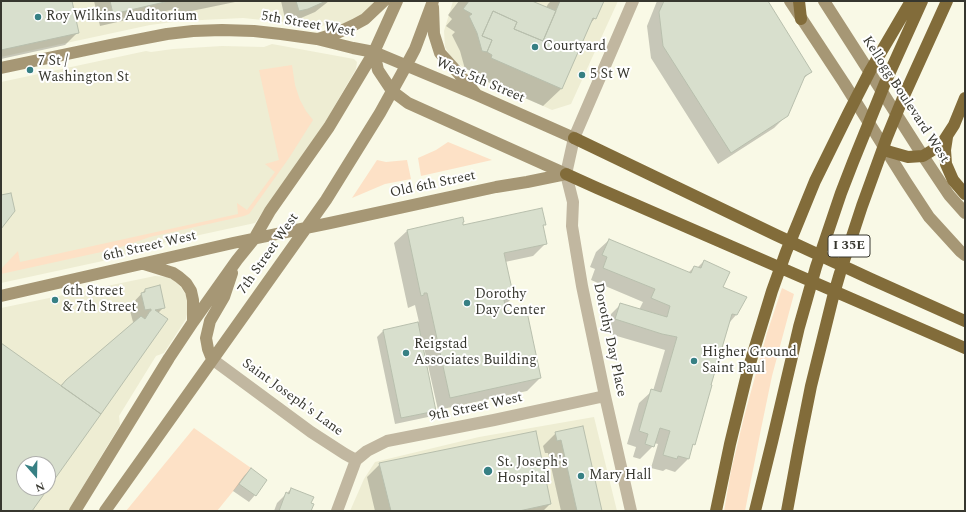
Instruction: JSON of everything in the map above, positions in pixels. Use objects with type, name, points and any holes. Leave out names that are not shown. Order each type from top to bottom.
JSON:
[{"type":"highway","points":[[799,1],[801,20]]},
{"type":"highway","points":[[716,511],[748,370],[772,291],[786,252],[815,181],[848,114],[870,71],[912,1]]},
{"type":"highway","name":"I 35E","points":[[760,511],[772,442],[799,327],[816,267],[850,168],[922,1]]},
{"type":"highway","name":"I 35E","points":[[788,508],[811,386],[842,267],[887,137],[946,1]]},
{"type":"highway","points":[[887,151],[908,157],[941,145],[954,125],[965,98]]},
{"type":"highway","points":[[947,137],[945,150],[946,164],[953,180],[965,194]]},
{"type":"highway","points":[[574,138],[871,279],[965,321]]},
{"type":"highway","points":[[566,174],[965,348]]},
{"type":"highway","points":[[755,511],[772,442]]},
{"type":"main road","points":[[317,39],[338,33],[360,22],[384,1]]},
{"type":"main road","name":"7th Street West","points":[[75,511],[169,358],[237,260],[254,239],[270,211],[330,127],[374,52],[397,1]]},
{"type":"main road","points":[[433,1],[434,34],[440,53],[477,95]]},
{"type":"main road","name":"7th Street West","points":[[104,511],[326,200],[406,66],[415,49],[433,1]]},
{"type":"main road","points":[[790,1],[929,217],[965,255]]},
{"type":"main road","name":"Kellogg Boulevard West","points":[[824,1],[858,54],[918,154],[949,195],[965,213]]},
{"type":"main road","name":"5th Street West","points":[[1,68],[140,39],[193,31],[254,31],[281,34],[317,39],[374,52]]},
{"type":"main road","points":[[374,52],[378,70],[392,91],[408,103],[566,174]]},
{"type":"main road","name":"West 5th Street","points":[[374,52],[574,138]]},
{"type":"main road","name":"Old 6th Street","points":[[306,228],[496,187],[566,174]]},
{"type":"main road","name":"6th Street West","points":[[1,296],[306,228]]},
{"type":"main road","points":[[212,359],[206,338],[210,321],[224,297],[237,260]]},
{"type":"main road","points":[[142,264],[173,273],[179,276],[186,283],[191,291],[193,300],[193,322]]},
{"type":"street","points":[[566,174],[574,138],[633,1]]},
{"type":"street","name":"Dorothy Day Place","points":[[566,174],[573,202],[572,226],[581,278],[605,396],[631,511]]},
{"type":"street","name":"Saint Joseph's Lane","points":[[212,359],[311,432],[356,460]]},
{"type":"street","name":"9th Street West","points":[[356,460],[367,451],[387,442],[605,396]]},
{"type":"street","points":[[337,511],[356,460]]},
{"type":"shaded area","points":[[1,1],[377,1],[359,18],[348,23],[334,26],[243,18],[181,21],[150,25],[1,57]]},
{"type":"shaded area","points":[[453,1],[618,1],[571,104],[552,110],[495,84],[453,61],[445,47],[444,31]]},
{"type":"shaded area","points":[[272,44],[354,59],[357,62],[356,69],[324,124],[255,223],[153,245],[112,259],[1,283],[1,82],[146,51],[151,52],[222,46],[264,47]]},
{"type":"shaded area","points":[[292,65],[295,85],[300,100],[313,120],[289,158],[249,214],[150,237],[115,249],[1,274],[2,268],[18,251],[20,262],[238,214],[237,203],[247,210],[275,172],[265,164],[279,160],[259,70]]},
{"type":"shaded area","points":[[448,142],[492,160],[421,176],[418,158],[436,150]]},
{"type":"shaded area","points":[[377,160],[386,162],[407,160],[411,179],[385,184],[352,198]]},
{"type":"shaded area","points":[[155,276],[167,277],[175,281],[188,298],[186,319],[164,353],[156,356],[119,416],[120,425],[68,511],[1,511],[1,308]]},
{"type":"shaded area","points":[[782,288],[794,294],[772,376],[745,511],[724,511],[731,471],[744,417],[767,333]]},
{"type":"shaded area","name":"St. Joseph's Hospital","points":[[594,417],[617,511],[350,511],[364,479],[375,462],[479,437]]},
{"type":"shaded area","points":[[194,428],[251,468],[217,511],[126,511]]},
{"type":"building","name":"Roy Wilkins Auditorium","points":[[1,1],[72,1],[79,33],[1,50]]},
{"type":"building","points":[[110,1],[169,1],[113,14]]},
{"type":"building","points":[[296,1],[326,1],[308,9],[299,11]]},
{"type":"building","points":[[469,1],[532,1],[556,11],[543,41],[514,29],[517,22],[493,11],[482,36],[492,40],[487,52],[482,51],[477,33],[469,16],[472,14],[463,9]]},
{"type":"building","name":"Courtyard","points":[[560,1],[604,1],[596,19],[593,18],[562,89],[491,58],[492,55],[487,52],[492,40],[482,36],[493,11],[517,22],[514,29],[543,41]]},
{"type":"building","points":[[664,1],[768,1],[812,72],[805,76],[788,116],[731,153],[663,46],[659,12]]},
{"type":"building","points":[[11,193],[15,211],[1,229],[1,195]]},
{"type":"building","name":"Dorothy Day Center","points":[[542,208],[546,225],[543,225],[547,244],[504,253],[514,298],[504,300],[506,311],[526,307],[541,378],[450,398],[427,293],[424,293],[424,295],[421,296],[407,230],[463,217],[463,225]]},
{"type":"building","name":"Higher Ground Saint Paul","points":[[609,239],[691,273],[694,266],[701,268],[704,260],[730,272],[723,287],[747,297],[737,315],[732,314],[695,445],[693,444],[689,459],[678,456],[677,459],[663,455],[670,431],[660,428],[654,447],[645,444],[648,434],[639,431],[651,389],[661,392],[677,337],[662,334],[615,319],[620,303],[667,317],[670,306],[651,298],[655,289],[603,268],[607,257],[602,255]]},
{"type":"building","points":[[160,285],[165,308],[155,310],[168,319],[101,414],[61,386],[66,380],[141,316],[145,319],[151,309],[145,310],[141,293],[145,292],[145,289]]},
{"type":"building","name":"Reigstad Associates Building","points":[[418,322],[436,411],[401,418],[383,330]]},
{"type":"building","points":[[1,343],[101,414],[56,477],[56,456],[16,456],[16,496],[43,496],[32,511],[1,511]]},
{"type":"building","name":"Mary Hall","points":[[583,426],[602,511],[577,511],[561,440],[557,441],[555,432]]},
{"type":"building","points":[[536,431],[551,504],[519,511],[391,511],[379,463]]},
{"type":"building","points":[[251,468],[267,480],[256,496],[239,484]]},
{"type":"building","points":[[291,488],[314,497],[311,503],[314,504],[311,511],[279,511],[286,492],[289,494]]},
{"type":"place","name":"Roy Wilkins Auditorium","points":[[38,17]]},
{"type":"place","name":"Courtyard","points":[[535,47]]},
{"type":"place","name":"7 St / Washington St","points":[[30,70]]},
{"type":"place","name":"5 St W","points":[[582,75]]},
{"type":"place","name":"6th Street & 7th Street","points":[[55,300]]},
{"type":"place","name":"Dorothy Day Center","points":[[467,303]]},
{"type":"place","name":"Reigstad Associates Building","points":[[406,353]]},
{"type":"place","name":"Higher Ground Saint Paul","points":[[694,361]]},
{"type":"place","name":"St. Joseph's Hospital","points":[[488,471]]},
{"type":"place","name":"Mary Hall","points":[[581,476]]}]
